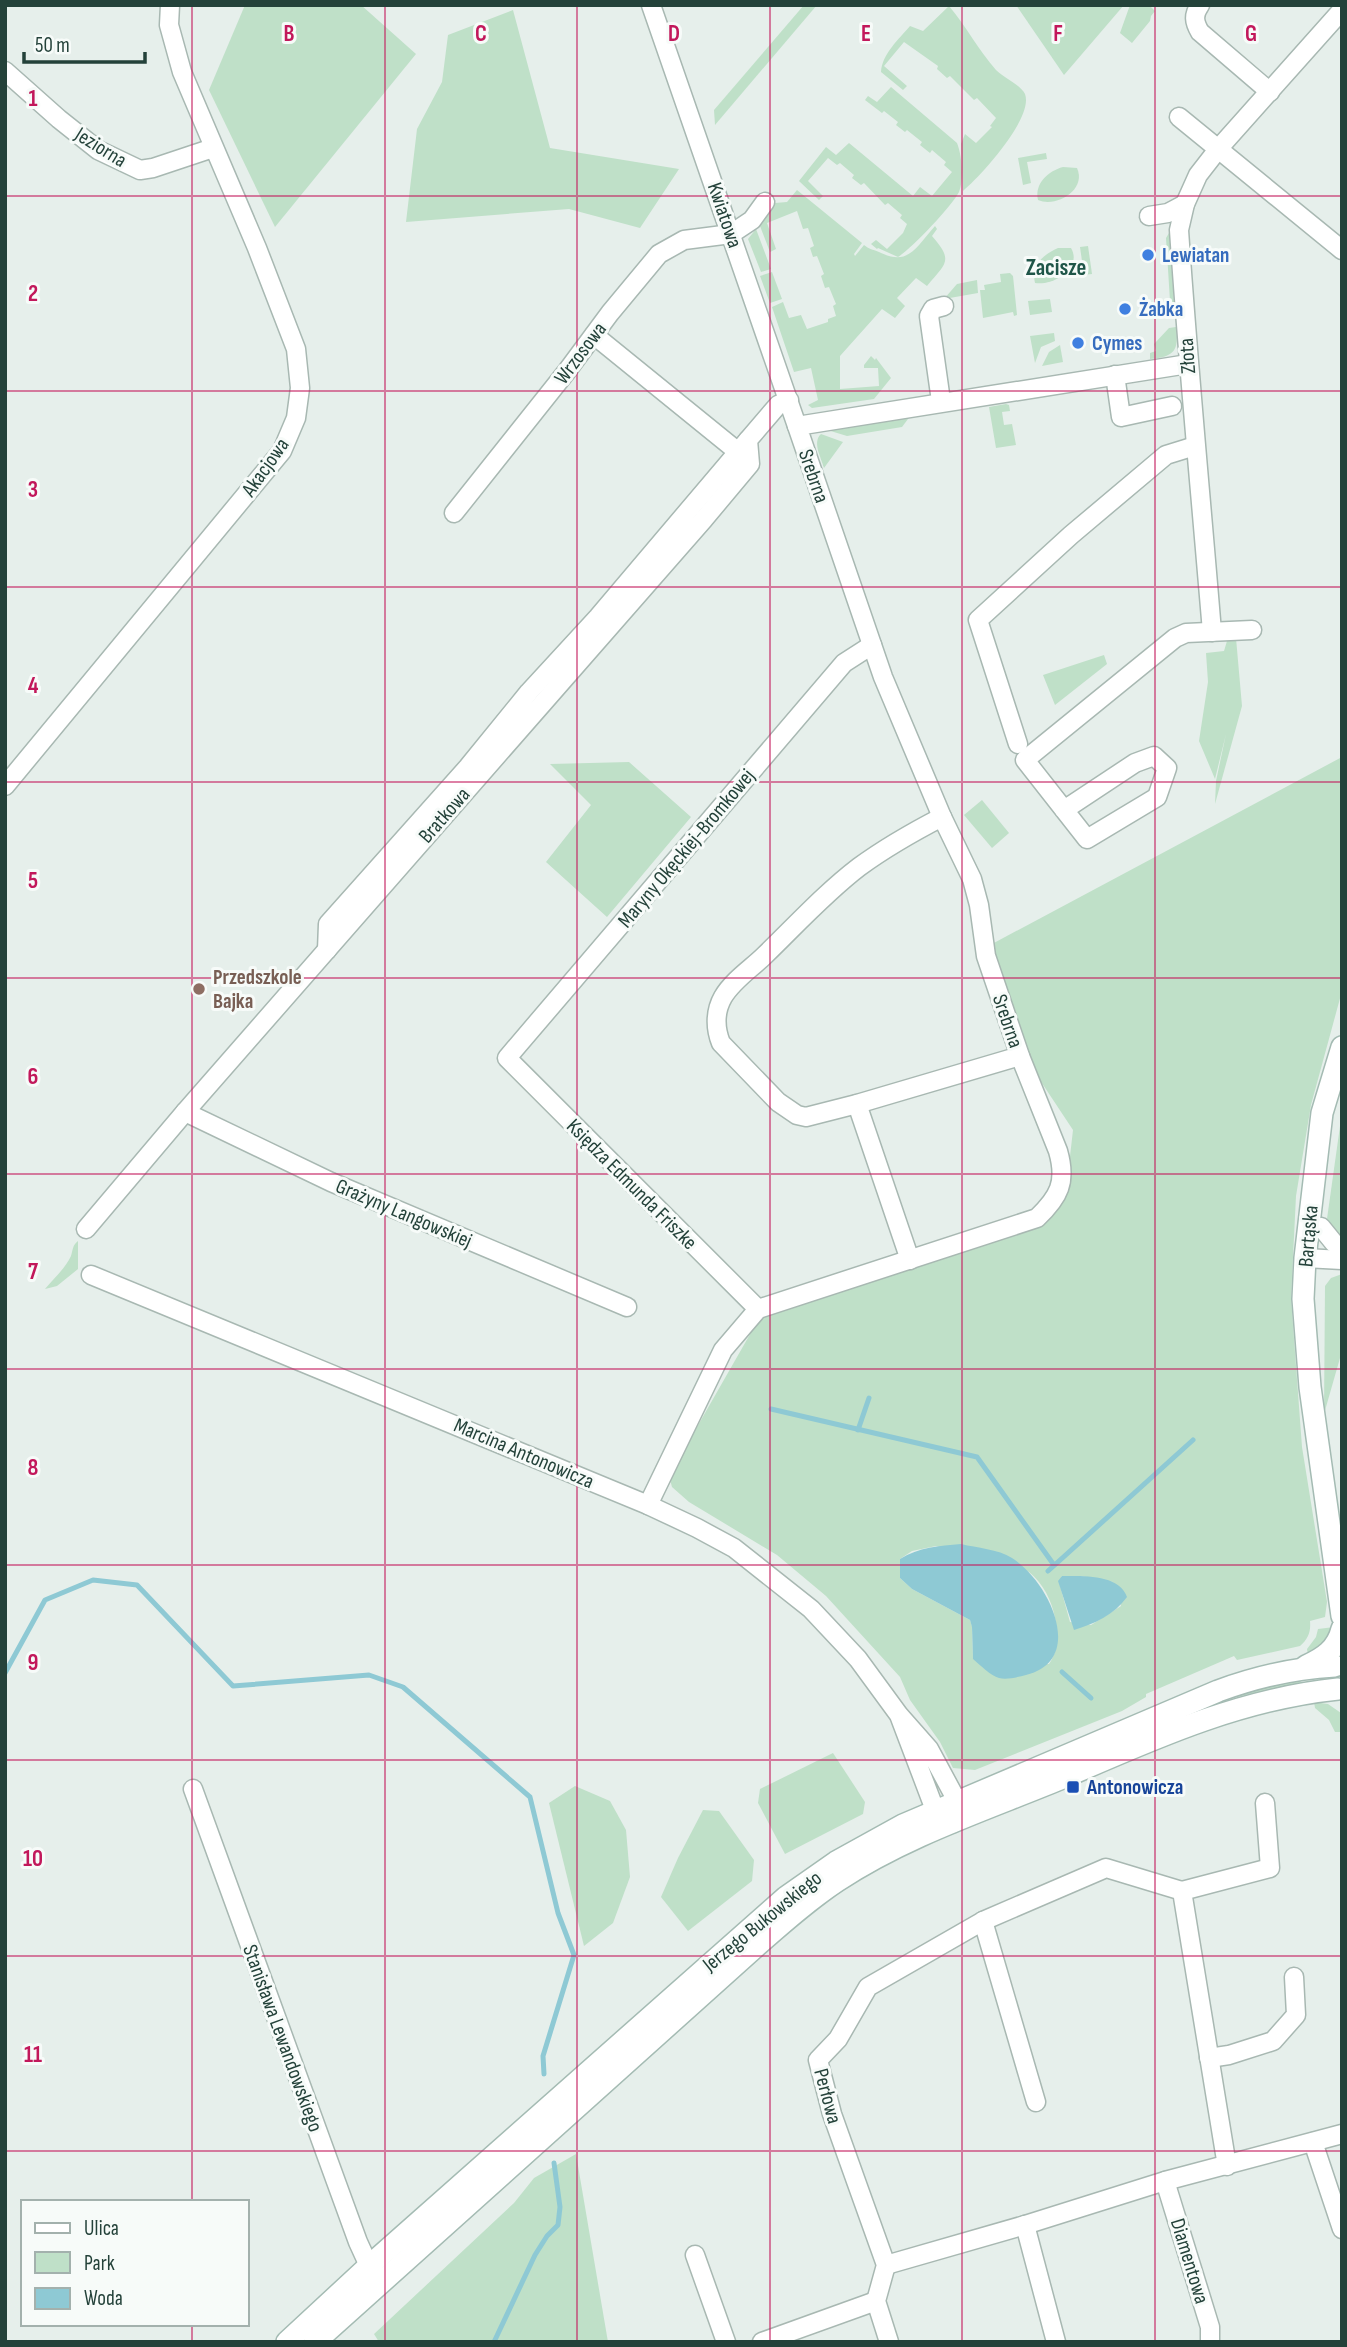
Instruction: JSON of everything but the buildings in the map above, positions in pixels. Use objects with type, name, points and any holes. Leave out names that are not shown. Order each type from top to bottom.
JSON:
[{"type":"street","name":"Akacjowa","points":[[5,786],[282,451],[296,418],[300,388],[296,349],[257,248],[182,72],[169,25],[170,5]]},
{"type":"street","name":"Kwiatowa","points":[[651,5],[797,426]]},
{"type":"street","points":[[1200,5],[1194,14],[1200,32],[1269,92]]},
{"type":"street","name":"Złota","points":[[1212,632],[1179,230],[1185,204],[1198,175],[1342,10]]},
{"type":"street","name":"Jeziorna","points":[[5,71],[98,150],[140,170],[213,148]]},
{"type":"street","points":[[1179,117],[1342,250]]},
{"type":"street","points":[[731,234],[751,220],[765,202]]},
{"type":"street","points":[[1149,216],[1168,214],[1185,204]]},
{"type":"street","name":"Wrzosowa","points":[[454,513],[659,254],[684,240],[731,234]]},
{"type":"street","points":[[941,401],[929,316],[933,309],[944,306]]},
{"type":"street","points":[[594,335],[743,446]]},
{"type":"street","name":"Srebrna","points":[[910,1261],[1037,1218],[1060,1188],[1062,1166],[986,956],[979,905],[972,879],[942,817],[872,645],[797,426],[941,401],[1188,364]]},
{"type":"street","points":[[1115,375],[1121,417],[1172,406]]},
{"type":"street","points":[[86,1229],[184,1112],[327,950],[328,924],[468,767],[528,692],[607,608],[778,405],[789,400]]},
{"type":"street","points":[[1018,744],[978,620],[1071,536],[1166,456],[1195,446]]},
{"type":"street","points":[[1064,810],[1135,763],[1154,756],[1167,768],[1157,797],[1087,839],[1064,810],[1025,760],[1175,638],[1186,633],[1252,630]]},
{"type":"street","name":"Maryny Okęckiej-Bromkowej","points":[[507,1058],[844,663],[872,645]]},
{"type":"street","points":[[942,817],[892,845],[860,867],[828,893],[733,984],[719,1005],[716,1025],[718,1036],[778,1102],[797,1115],[806,1117],[1020,1056]]},
{"type":"street","name":"Bartąska","points":[[1312,1258],[1321,1227],[1340,1054]]},
{"type":"street","name":"Bartąska","points":[[1340,1054],[1322,1113],[1312,1258],[1318,1367],[1314,1414],[1342,1616]]},
{"type":"street","name":"Księdza Edmunda Friszke","points":[[507,1058],[758,1309]]},
{"type":"street","points":[[648,1505],[723,1350],[758,1309],[910,1261],[857,1104]]},
{"type":"street","name":"Grażyny Langowskiej","points":[[184,1112],[331,1182],[627,1307]]},
{"type":"street","points":[[1321,1227],[1334,1243],[1342,1247]]},
{"type":"street","points":[[1312,1258],[1342,1260]]},
{"type":"street","name":"Marcina Antonowicza","points":[[91,1275],[648,1505],[734,1548],[811,1609],[858,1659],[899,1715],[929,1749],[957,1801]]},
{"type":"street","points":[[1304,1667],[1327,1654],[1335,1646],[1342,1629]]},
{"type":"street","points":[[1338,1664],[1332,1678],[1340,1695]]},
{"type":"street","name":"Jerzego Bukowskiego","points":[[315,2342],[376,2274],[786,1897],[871,1841],[957,1801],[1217,1691],[1304,1667],[1338,1664]]},
{"type":"street","name":"Jerzego Bukowskiego","points":[[287,2342],[376,2274],[802,1906],[838,1881],[873,1860],[953,1823],[1203,1719],[1308,1692],[1340,1695]]},
{"type":"street","name":"Marcina Antonowicza","points":[[899,1715],[935,1811]]},
{"type":"street","name":"Stanisława Lewandowskiego","points":[[194,1789],[352,2228],[376,2274]]},
{"type":"street","points":[[935,1811],[953,1823],[957,1801]]},
{"type":"street","points":[[1227,2166],[1182,1891],[1270,1868],[1265,1803]]},
{"type":"street","name":"Perłowa","points":[[886,2265],[832,2114],[818,2060],[838,2039],[868,1987],[983,1921],[1106,1868],[1182,1891]]},
{"type":"street","points":[[983,1921],[1036,2102]]},
{"type":"street","points":[[1209,2058],[1229,2055],[1273,2041],[1296,2015],[1294,1977]]},
{"type":"street","points":[[889,2342],[876,2301],[886,2265],[1025,2225],[1165,2180],[1342,2134]]},
{"type":"street","points":[[1313,2142],[1342,2229]]},
{"type":"street","name":"Diamentowa","points":[[1165,2180],[1210,2327],[1210,2342]]},
{"type":"street","points":[[1025,2225],[1056,2342]]},
{"type":"street","points":[[695,2255],[726,2342]]},
{"type":"street","points":[[762,2342],[876,2301]]},
{"type":"green space","points":[[245,5],[361,5],[416,54],[275,227],[209,90]]},
{"type":"green space","points":[[804,5],[817,5],[715,125],[714,110]]},
{"type":"green space","points":[[1016,5],[1124,5],[1064,75]]},
{"type":"green space","points":[[1130,5],[1149,5],[1155,11],[1132,43],[1120,33]]},
{"type":"green space","points":[[949,6],[996,70],[1025,94],[1026,104],[1022,117],[1004,146],[963,191],[961,144],[965,134],[976,143],[992,127],[990,126],[996,118],[977,98],[974,100],[950,76],[947,78],[937,69],[938,66],[904,42],[884,66],[907,86],[903,90],[881,72],[888,53],[910,26],[923,31]]},
{"type":"green space","points":[[513,10],[550,148],[679,169],[640,228],[569,209],[406,222],[417,129],[442,82],[448,35]]},
{"type":"green space","points":[[891,87],[957,143],[962,168],[961,187],[955,198],[921,237],[898,257],[871,244],[876,240],[887,249],[903,233],[907,224],[900,218],[902,215],[888,203],[885,205],[864,183],[861,185],[852,178],[854,175],[840,163],[837,165],[828,158],[808,181],[823,196],[819,200],[799,181],[826,147],[836,155],[849,143],[913,196],[920,187],[932,196],[952,172],[944,165],[946,162],[932,150],[930,153],[920,145],[922,142],[896,125],[898,122],[884,111],[882,113],[865,100],[868,96],[877,102]]},
{"type":"green space","points":[[1046,153],[1047,159],[1027,162],[1031,183],[1023,185],[1018,158]]},
{"type":"green space","points":[[1063,167],[1077,168],[1079,176],[1074,190],[1061,199],[1045,202],[1038,200],[1038,189],[1043,179]]},
{"type":"green space","points":[[797,190],[862,243],[855,256],[864,245],[889,256],[905,256],[917,247],[935,226],[937,229],[932,236],[943,251],[943,267],[927,286],[916,278],[897,298],[905,306],[895,318],[882,309],[840,356],[840,389],[879,386],[878,368],[864,368],[871,356],[875,360],[876,358],[891,378],[874,399],[812,408],[808,405],[818,400],[811,368],[794,372],[772,307],[783,302],[789,318],[801,315],[807,329],[828,322],[828,319],[836,316],[833,306],[836,304],[829,287],[825,288],[821,276],[824,274],[817,256],[813,257],[810,248],[814,246],[808,228],[803,229],[797,211],[767,223],[776,249],[770,252],[760,226],[775,203],[787,202]]},
{"type":"green space","points":[[756,229],[771,269],[761,272],[748,239]]},
{"type":"green space","points":[[1169,233],[1175,316],[1171,316],[1166,238]]},
{"type":"green space","points":[[1088,246],[1092,274],[1084,275],[1080,247]]},
{"type":"green space","points":[[1058,248],[1071,248],[1073,263],[1057,279],[1035,283],[1036,266],[1047,254]]},
{"type":"green space","points":[[772,272],[782,299],[770,303],[760,276]]},
{"type":"green space","points":[[1010,273],[1013,276],[1017,315],[1014,316],[1013,312],[983,318],[980,290],[985,290],[984,285],[1001,282],[1000,274]]},
{"type":"green space","points":[[977,280],[978,293],[944,299],[957,284]]},
{"type":"green space","points":[[1050,299],[1052,312],[1030,315],[1028,301]]},
{"type":"green space","points":[[1176,327],[1177,341],[1173,351],[1150,359],[1150,353],[1156,351],[1154,344],[1169,328]]},
{"type":"green space","points":[[1054,333],[1055,341],[1041,347],[1035,363],[1030,336]]},
{"type":"green space","points":[[1060,345],[1063,362],[1042,366],[1049,352]]},
{"type":"green space","points":[[1009,405],[1010,411],[1002,412],[1004,425],[1012,424],[1016,445],[996,448],[989,407]]},
{"type":"green space","points":[[911,415],[902,427],[847,436],[824,429]]},
{"type":"green space","points":[[821,434],[843,442],[824,468],[817,445]]},
{"type":"green space","points":[[1236,638],[1242,706],[1215,804],[1216,781],[1226,734],[1215,779],[1199,741],[1208,682],[1206,653],[1224,651],[1227,641]]},
{"type":"green space","points":[[1104,655],[1107,664],[1055,705],[1043,675]]},
{"type":"green space","points":[[1342,757],[1342,991],[1311,1105],[1296,1196],[1291,1298],[1302,1447],[1327,1602],[1325,1617],[1310,1621],[1308,1635],[1300,1646],[1237,1660],[1234,1656],[1146,1694],[1146,1697],[1122,1711],[975,1770],[953,1768],[940,1742],[910,1700],[900,1677],[826,1596],[777,1555],[689,1502],[672,1487],[669,1476],[761,1315],[1037,1218],[1069,1165],[1073,1130],[1024,1056],[989,950],[992,944]],"holes":[[[936,1546],[1023,1569],[1039,1581],[1052,1605],[1057,1631],[1055,1653],[1049,1664],[973,1659],[970,1620],[912,1589],[900,1578],[900,1559],[912,1551]],[[1062,1576],[1081,1576],[1113,1582],[1121,1606],[1091,1625],[1070,1622],[1059,1582]]]},
{"type":"green space","points":[[629,762],[691,817],[607,917],[546,862],[591,805],[550,764]]},
{"type":"green space","points":[[982,800],[1009,833],[992,848],[964,815]]},
{"type":"green space","points":[[1342,1112],[1342,1242],[1326,1226]]},
{"type":"green space","points":[[78,1241],[78,1269],[57,1286],[45,1289],[66,1265]]},
{"type":"green space","points":[[1342,1274],[1342,1351],[1324,1414],[1325,1286],[1331,1278]]},
{"type":"green space","points":[[1334,1627],[1333,1636],[1308,1656],[1307,1649],[1316,1637],[1318,1629]]},
{"type":"green space","points":[[1300,1677],[1301,1684],[1231,1698],[1263,1685]]},
{"type":"green space","points":[[1314,1702],[1328,1704],[1341,1713],[1342,1732],[1335,1732],[1329,1720],[1315,1708]]},
{"type":"green space","points":[[833,1753],[865,1802],[863,1814],[785,1854],[758,1803],[760,1789]]},
{"type":"green space","points":[[575,1786],[610,1801],[626,1830],[630,1877],[613,1923],[584,1946],[549,1803]]},
{"type":"green space","points":[[703,1810],[719,1811],[754,1860],[752,1881],[688,1931],[661,1897]]},
{"type":"green space","points":[[576,2154],[608,2342],[379,2342],[374,2334],[514,2203],[534,2178]]},
{"type":"water","points":[[961,1544],[1012,1558],[1026,1569],[1038,1584],[1056,1619],[1058,1637],[1055,1654],[1044,1667],[1012,1678],[1002,1679],[993,1675],[973,1659],[970,1620],[912,1589],[900,1578],[900,1559],[907,1555],[929,1548]]},
{"type":"water","points":[[1062,1576],[1108,1580],[1123,1589],[1127,1597],[1103,1618],[1074,1630],[1058,1581]]},
{"type":"waterway","points":[[858,1430],[869,1398]]},
{"type":"waterway","points":[[771,1409],[977,1457],[1054,1565]]},
{"type":"waterway","points":[[1048,1571],[1193,1440]]},
{"type":"waterway","points":[[5,1673],[45,1600],[93,1580],[137,1585],[233,1686],[369,1675],[403,1687],[530,1797],[558,1913],[574,1955],[543,2056],[544,2074]]},
{"type":"waterway","points":[[1062,1672],[1091,1698]]},
{"type":"waterway","points":[[494,2342],[535,2255],[558,2225],[560,2207],[554,2163]]},
{"type":"place","name":"Lewiatan","points":[[1148,255]]},
{"type":"place","name":"Żabka","points":[[1125,309]]},
{"type":"place","name":"Cymes","points":[[1078,343]]},
{"type":"place","name":"Przedszkole Bajka","points":[[199,989]]},
{"type":"place","name":"Antonowicza","points":[[1073,1787]]},
{"type":"district","name":"Zacisze","points":[[1056,267]]}]
